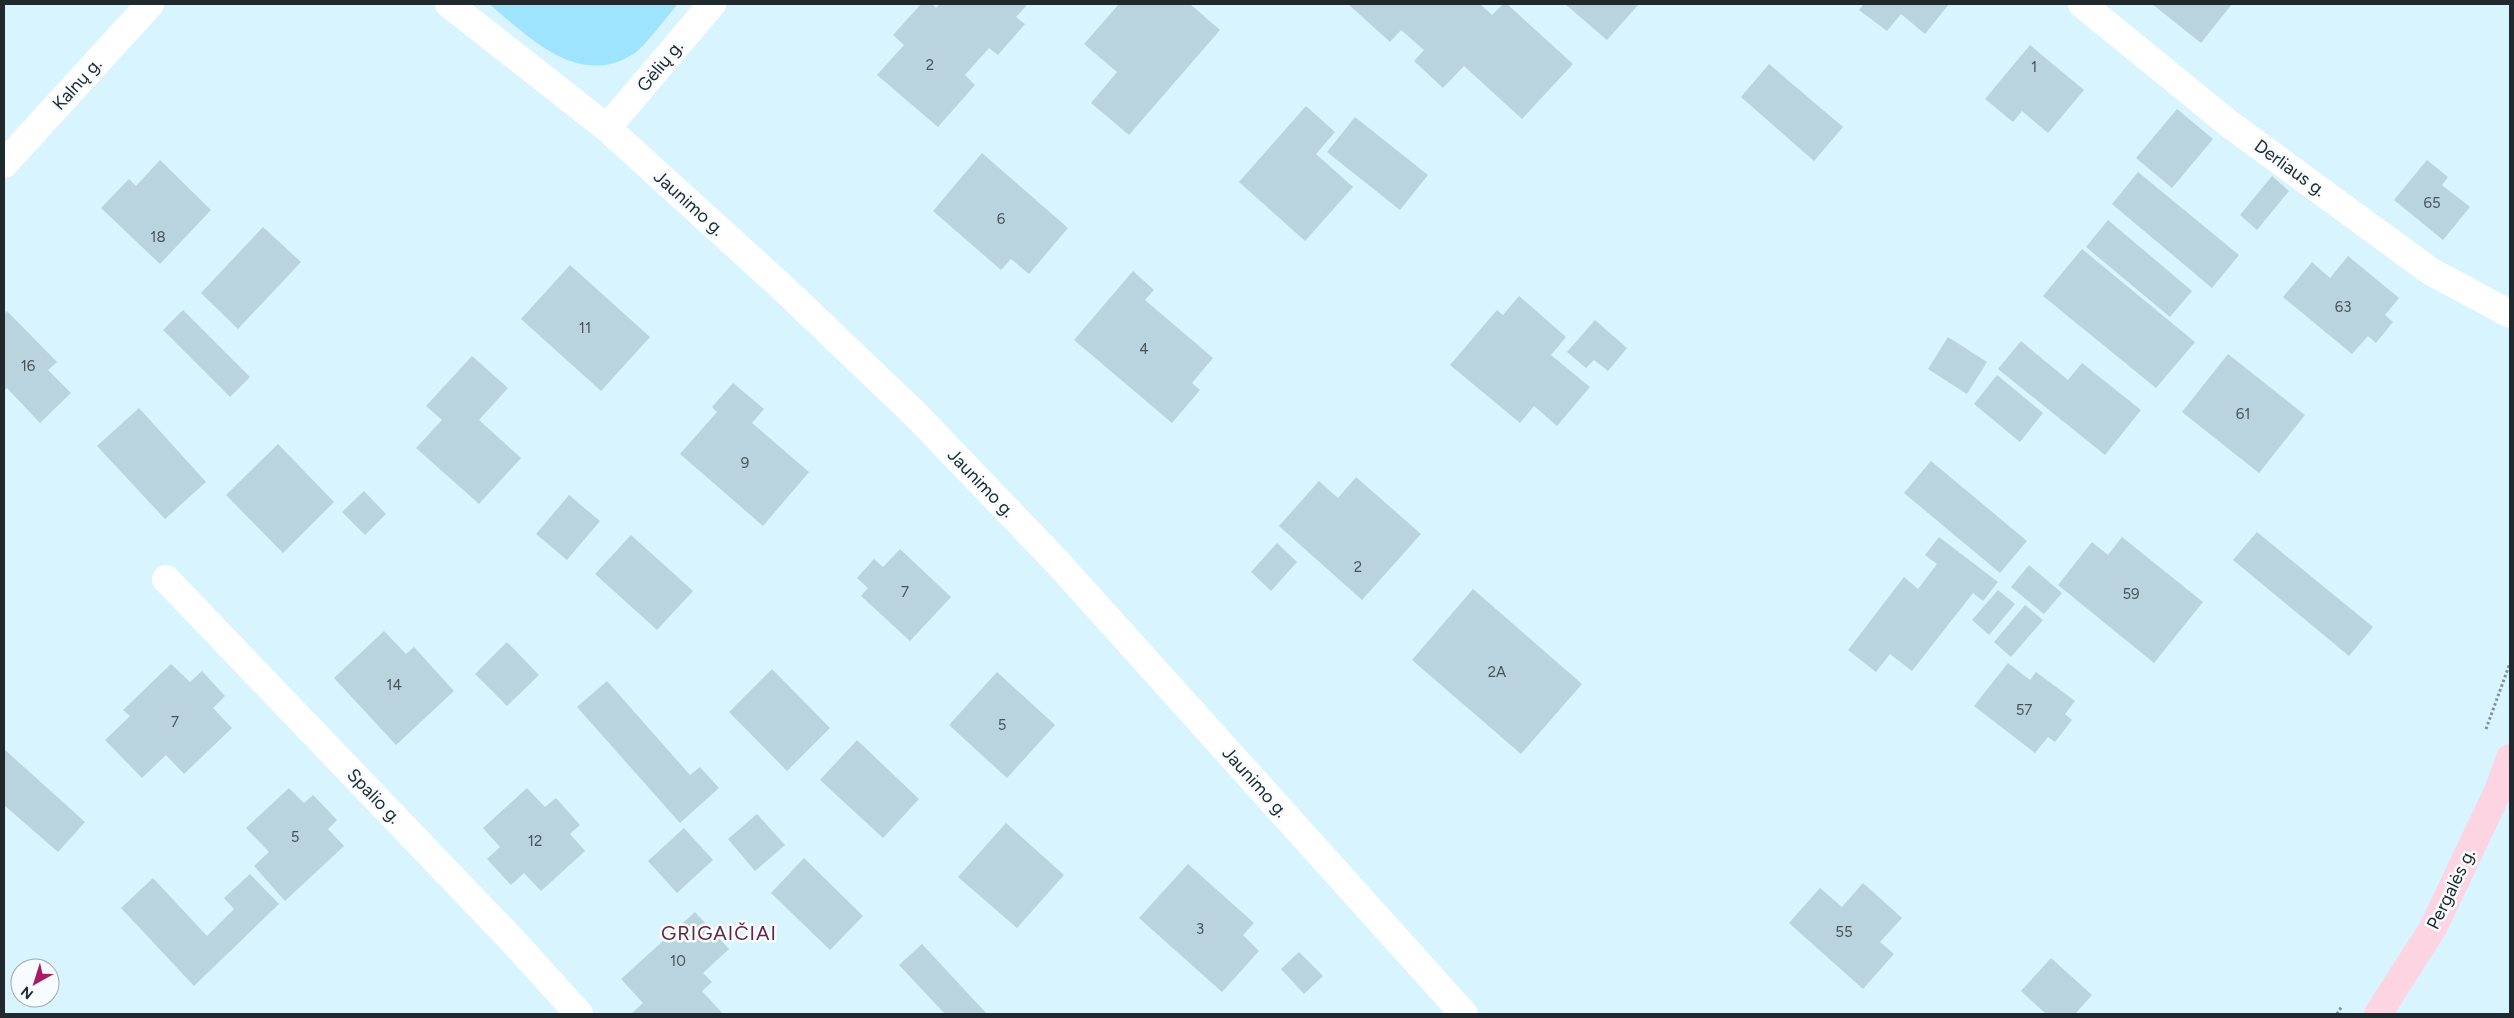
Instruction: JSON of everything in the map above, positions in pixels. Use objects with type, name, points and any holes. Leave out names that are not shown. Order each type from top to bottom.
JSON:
[{"type":"main road","name":"Pergalės g.","points":[[2378,1014],[2433,928],[2498,791],[2510,758]]},
{"type":"street","name":"Kalnų g.","points":[[4,164],[150,4]]},
{"type":"street","name":"Jaunimo g.","points":[[449,4],[607,128],[783,288],[916,415],[1058,563],[1464,1014]]},
{"type":"street","name":"Gėlių g.","points":[[607,128],[712,4]]},
{"type":"street","name":"Derliaus g.","points":[[2082,4],[2228,122],[2422,266],[2510,314]]},
{"type":"street","name":"Spalio g.","points":[[166,579],[512,940],[579,1014]]},
{"type":"shaded area","points":[[489,4],[678,4],[635,53],[614,63],[594,66],[556,55],[538,44]]},
{"type":"building","points":[[921,4],[932,4],[936,8],[940,4],[1028,4],[1016,17],[1025,24],[998,55],[989,48],[965,75],[975,85],[938,127],[877,75],[904,45],[893,35]]},
{"type":"building","points":[[1119,4],[1190,4],[1220,30],[1129,135],[1091,103],[1117,72],[1084,44]]},
{"type":"building","points":[[1348,4],[1480,4],[1492,15],[1503,4],[1507,4],[1573,64],[1522,119],[1464,66],[1443,88],[1414,61],[1424,50],[1401,30],[1390,42]]},
{"type":"building","points":[[1565,4],[1639,4],[1607,40]]},
{"type":"building","points":[[1864,4],[1949,4],[1925,34],[1901,14],[1887,31],[1859,10]]},
{"type":"building","points":[[2152,4],[2232,4],[2201,43]]},
{"type":"building","points":[[2030,45],[2084,90],[2048,133],[2022,111],[2013,122],[1985,99]]},
{"type":"building","points":[[1769,64],[1843,127],[1814,161],[1741,97]]},
{"type":"building","points":[[1306,106],[1335,132],[1316,154],[1353,187],[1305,241],[1239,182]]},
{"type":"building","points":[[2177,109],[2213,139],[2172,188],[2136,158]]},
{"type":"building","points":[[1355,117],[1428,175],[1400,210],[1327,152]]},
{"type":"building","points":[[982,153],[1068,228],[1029,274],[1011,259],[1001,270],[933,211]]},
{"type":"building","points":[[160,160],[211,210],[160,264],[101,208],[129,179],[136,186]]},
{"type":"building","points":[[2427,160],[2448,177],[2442,185],[2470,207],[2443,240],[2394,200]]},
{"type":"building","points":[[2138,172],[2239,255],[2212,288],[2112,204]]},
{"type":"building","points":[[2272,176],[2289,191],[2257,230],[2240,215]]},
{"type":"building","points":[[2108,220],[2192,291],[2170,317],[2086,247]]},
{"type":"building","points":[[263,227],[301,262],[238,329],[201,293]]},
{"type":"building","points":[[2082,249],[2195,342],[2156,388],[2043,296]]},
{"type":"building","points":[[2348,256],[2399,298],[2385,315],[2393,322],[2376,343],[2368,336],[2352,354],[2283,297],[2312,262],[2330,278]]},
{"type":"building","points":[[570,265],[650,337],[601,391],[521,319]]},
{"type":"building","points":[[1133,271],[1154,290],[1145,300],[1213,358],[1192,383],[1200,390],[1172,423],[1074,340]]},
{"type":"building","points":[[1519,296],[1566,337],[1551,355],[1590,387],[1557,426],[1534,406],[1520,423],[1450,365],[1497,310],[1503,315]]},
{"type":"building","points":[[183,310],[250,377],[230,397],[163,330]]},
{"type":"building","points":[[7,311],[57,362],[48,370],[71,393],[40,423],[7,388],[4,391],[4,314]]},
{"type":"building","points":[[1595,320],[1627,348],[1608,371],[1594,360],[1586,368],[1567,352]]},
{"type":"building","points":[[1948,337],[1987,362],[1967,394],[1928,369]]},
{"type":"building","points":[[2021,341],[2068,380],[2082,363],[2141,410],[2105,455],[1998,369]]},
{"type":"building","points":[[2228,354],[2305,415],[2259,473],[2182,412]]},
{"type":"building","points":[[472,356],[508,388],[479,420],[521,458],[479,504],[416,448],[442,420],[426,406]]},
{"type":"building","points":[[1997,375],[2043,413],[2020,442],[1974,404]]},
{"type":"building","points":[[733,383],[764,409],[752,423],[809,472],[763,526],[680,454],[717,412],[712,407]]},
{"type":"building","points":[[139,408],[206,482],[165,519],[97,446]]},
{"type":"building","points":[[278,444],[334,502],[283,553],[226,495]]},
{"type":"building","points":[[1931,461],[2027,541],[2000,573],[1904,493]]},
{"type":"building","points":[[1356,477],[1421,534],[1362,600],[1279,526],[1319,481],[1338,498]]},
{"type":"building","points":[[364,491],[386,514],[365,535],[342,512]]},
{"type":"building","points":[[569,495],[600,521],[567,560],[536,534]]},
{"type":"building","points":[[2257,532],[2373,627],[2349,656],[2233,560]]},
{"type":"building","points":[[631,535],[693,591],[657,630],[595,574]]},
{"type":"building","points":[[1939,537],[1998,582],[1983,601],[1973,593],[1912,671],[1890,654],[1876,672],[1848,650],[1904,577],[1918,589],[1937,564],[1925,555]]},
{"type":"building","points":[[2122,537],[2203,602],[2154,663],[2058,585],[2092,542],[2108,555]]},
{"type":"building","points":[[1277,543],[1297,562],[1271,591],[1251,572]]},
{"type":"building","points":[[900,549],[951,597],[910,641],[861,596],[868,588],[857,578],[874,559],[883,567]]},
{"type":"building","points":[[2029,565],[2062,593],[2044,614],[2011,587]]},
{"type":"building","points":[[1473,589],[1582,684],[1521,754],[1412,660]]},
{"type":"building","points":[[1998,590],[2015,604],[1989,635],[1972,620]]},
{"type":"building","points":[[2025,605],[2043,620],[2011,657],[1994,642]]},
{"type":"building","points":[[384,631],[406,654],[414,647],[454,691],[396,745],[334,678]]},
{"type":"building","points":[[507,642],[539,675],[507,706],[475,674]]},
{"type":"building","points":[[2008,663],[2030,680],[2036,672],[2075,701],[2065,714],[2072,720],[2055,742],[2048,737],[2035,753],[1974,706]]},
{"type":"building","points":[[171,664],[190,682],[202,671],[225,696],[213,708],[232,728],[184,774],[166,755],[142,778],[105,740],[130,716],[123,710]]},
{"type":"building","points":[[772,669],[830,728],[787,771],[729,712]]},
{"type":"building","points":[[997,672],[1055,725],[1007,778],[949,725]]},
{"type":"building","points":[[607,681],[690,775],[700,767],[719,788],[680,823],[577,707]]},
{"type":"building","points":[[857,740],[919,799],[883,838],[820,780]]},
{"type":"building","points":[[4,749],[85,822],[58,852],[4,805]]},
{"type":"building","points":[[289,788],[304,803],[313,795],[337,820],[328,829],[344,846],[285,901],[254,866],[269,852],[246,828]]},
{"type":"building","points":[[527,788],[545,807],[556,798],[580,825],[570,834],[585,851],[541,891],[524,873],[511,885],[487,859],[500,847],[483,828]]},
{"type":"building","points":[[757,814],[785,845],[755,871],[728,839]]},
{"type":"building","points":[[1006,823],[1064,875],[1017,928],[958,877]]},
{"type":"building","points":[[684,828],[713,860],[677,893],[648,861]]},
{"type":"building","points":[[804,858],[863,916],[830,950],[771,893]]},
{"type":"building","points":[[1188,864],[1254,923],[1243,935],[1259,951],[1222,992],[1139,918]]},
{"type":"building","points":[[250,874],[279,904],[194,986],[121,908],[153,878],[207,936],[234,909],[224,898]]},
{"type":"building","points":[[1863,883],[1902,918],[1880,942],[1894,954],[1863,989],[1789,923],[1820,888],[1842,907]]},
{"type":"building","points":[[695,912],[729,949],[703,973],[712,982],[702,991],[723,1014],[633,1014],[643,1003],[621,979]]},
{"type":"building","points":[[922,944],[987,1014],[945,1014],[899,965]]},
{"type":"building","points":[[1299,952],[1323,976],[1304,994],[1281,969]]},
{"type":"building","points":[[2051,958],[2092,995],[2075,1014],[2046,1014],[2021,991]]},
{"type":"district","name":"GRIGAIČIAI","points":[[719,933]]}]
